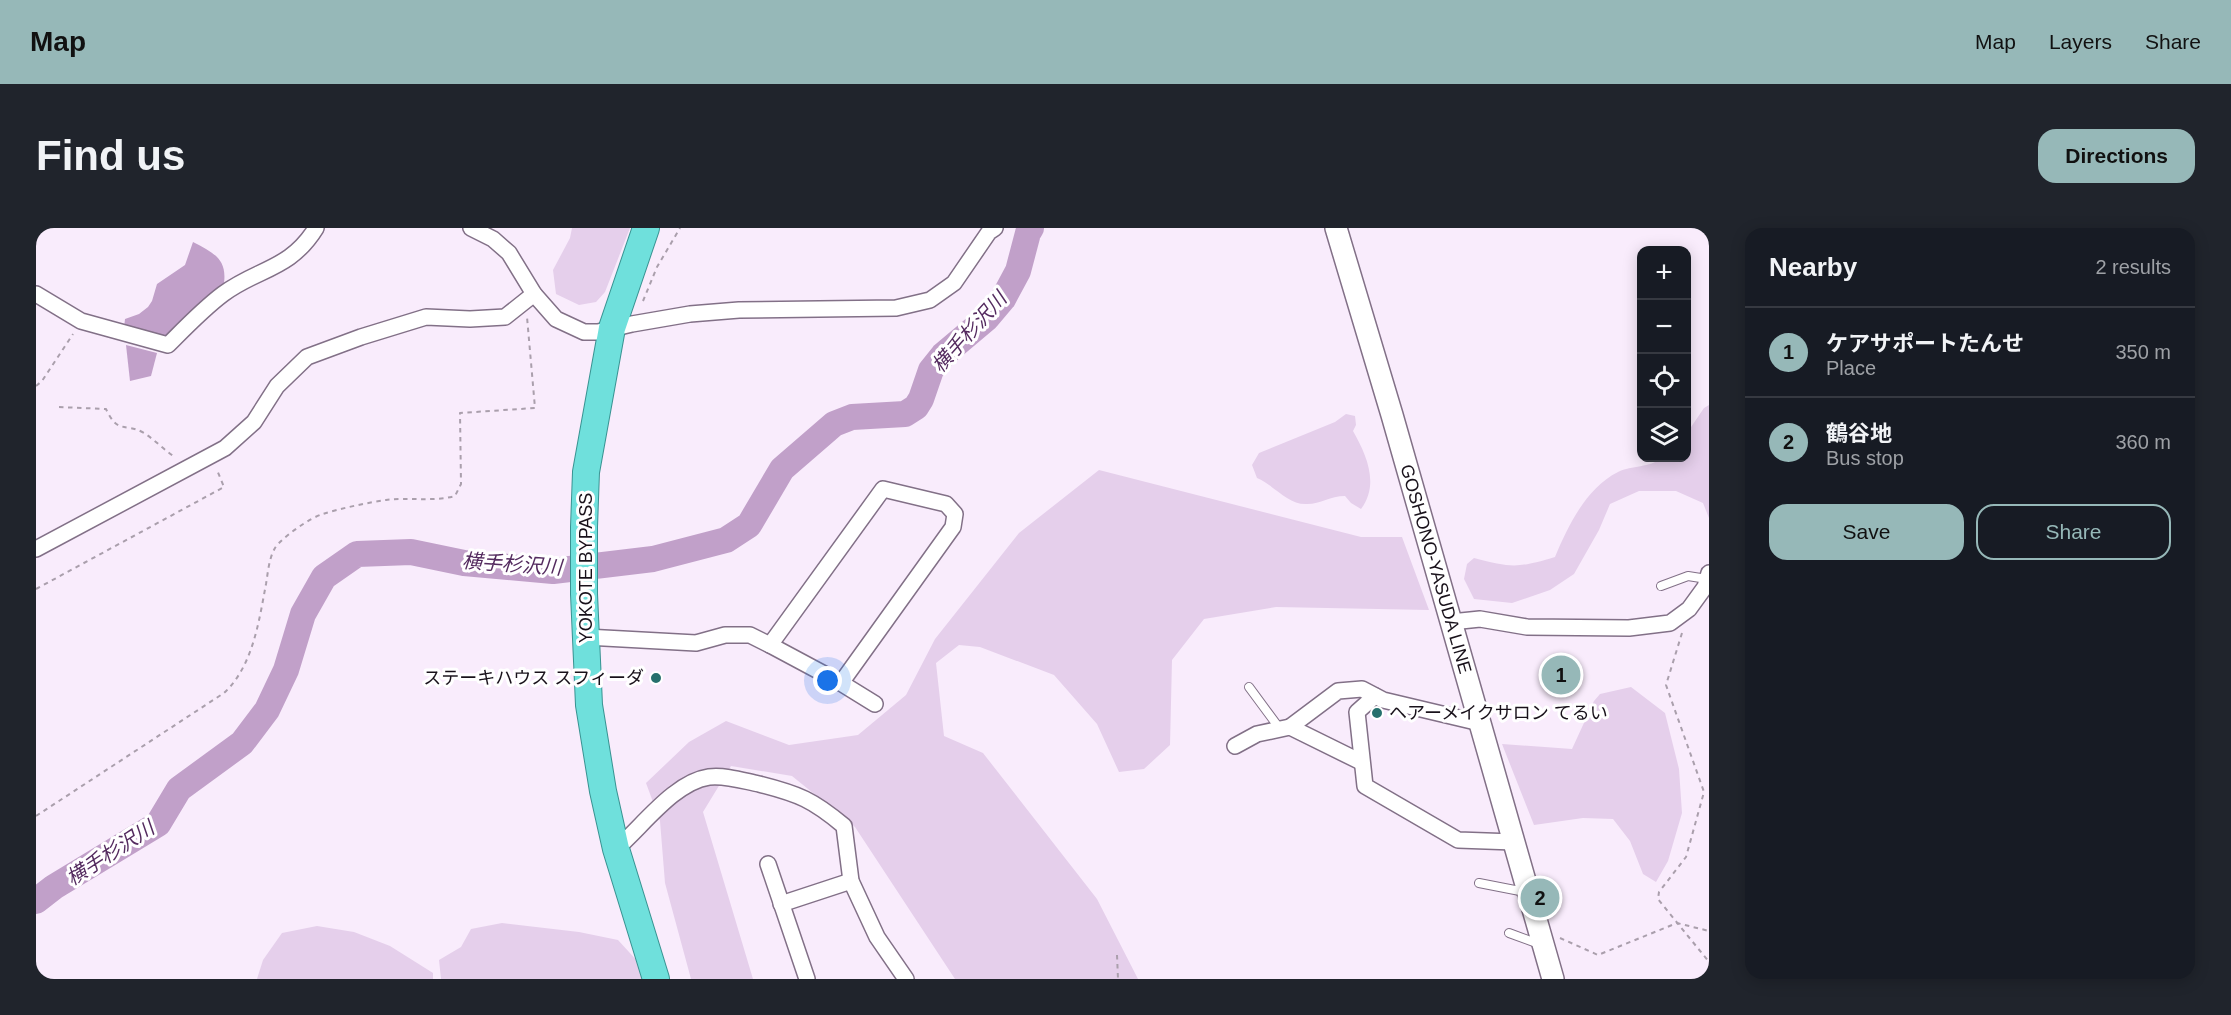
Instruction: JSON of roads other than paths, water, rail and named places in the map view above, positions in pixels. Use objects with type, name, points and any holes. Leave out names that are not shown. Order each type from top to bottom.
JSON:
[{"type":"highway","name":"YOKOTE BYPASS","points":[[646,228],[586,472],[584,594],[590,705],[603,791],[616,849],[656,979]]},
{"type":"main road","name":"GOSHONO-YASUDA LINE","points":[[1336,228],[1452,622],[1553,979]]},
{"type":"street","points":[[36,294],[81,321],[168,345],[224,293],[284,262],[307,242],[316,228]]},
{"type":"street","points":[[471,228],[493,239],[509,253],[529,298],[556,319],[584,332],[598,332],[690,314],[739,310],[896,308],[930,300],[954,283],[989,232],[995,228]]},
{"type":"street","points":[[36,549],[225,448],[254,422],[277,386],[308,357],[361,337],[426,317],[470,320],[506,317],[529,298]]},
{"type":"street","points":[[770,645],[883,489],[946,504],[955,514],[952,527],[841,683]]},
{"type":"street","points":[[1452,622],[1480,619],[1527,627],[1629,628],[1670,623],[1689,609],[1705,587],[1708,576]]},
{"type":"street","points":[[586,637],[696,643],[725,635],[750,635],[841,683],[875,704]]},
{"type":"street","points":[[1235,746],[1257,734],[1285,728],[1338,691],[1362,689],[1383,700],[1480,723]]},
{"type":"street","points":[[1375,696],[1357,712],[1365,786],[1458,840],[1514,842]]},
{"type":"street","points":[[1285,728],[1361,762]]},
{"type":"street","points":[[616,849],[654,810],[690,785],[709,777],[734,778],[789,791],[820,806],[844,826],[851,881],[878,937],[906,979]]},
{"type":"street","points":[[768,864],[807,979]]},
{"type":"street","points":[[782,904],[851,881]]},
{"type":"lane","points":[[1661,586],[1688,576],[1708,576]]},
{"type":"lane","points":[[1249,687],[1285,728]]},
{"type":"lane","points":[[1479,883],[1529,892]]},
{"type":"lane","points":[[1509,933],[1542,938]]},
{"type":"waterway","name":"横手杉沢川","points":[[36,901],[54,887],[158,824],[179,789],[242,743],[267,710],[286,670],[303,614],[324,577],[357,554],[411,552],[464,563],[553,571],[653,559],[726,540],[749,525],[782,469],[834,424],[852,417],[905,414],[916,407],[931,370],[943,355],[987,318],[1003,299],[1018,271],[1031,228]]},
{"type":"place","name":"ケアサポートたんせ","points":[[1561,675]]},
{"type":"place","name":"ステーキハウス スフィーダ","points":[[656,678]]},
{"type":"place","name":"ヘアーメイクサロン てるい","points":[[1377,713]]},
{"type":"place","name":"鶴谷地","points":[[1540,898]]}]
